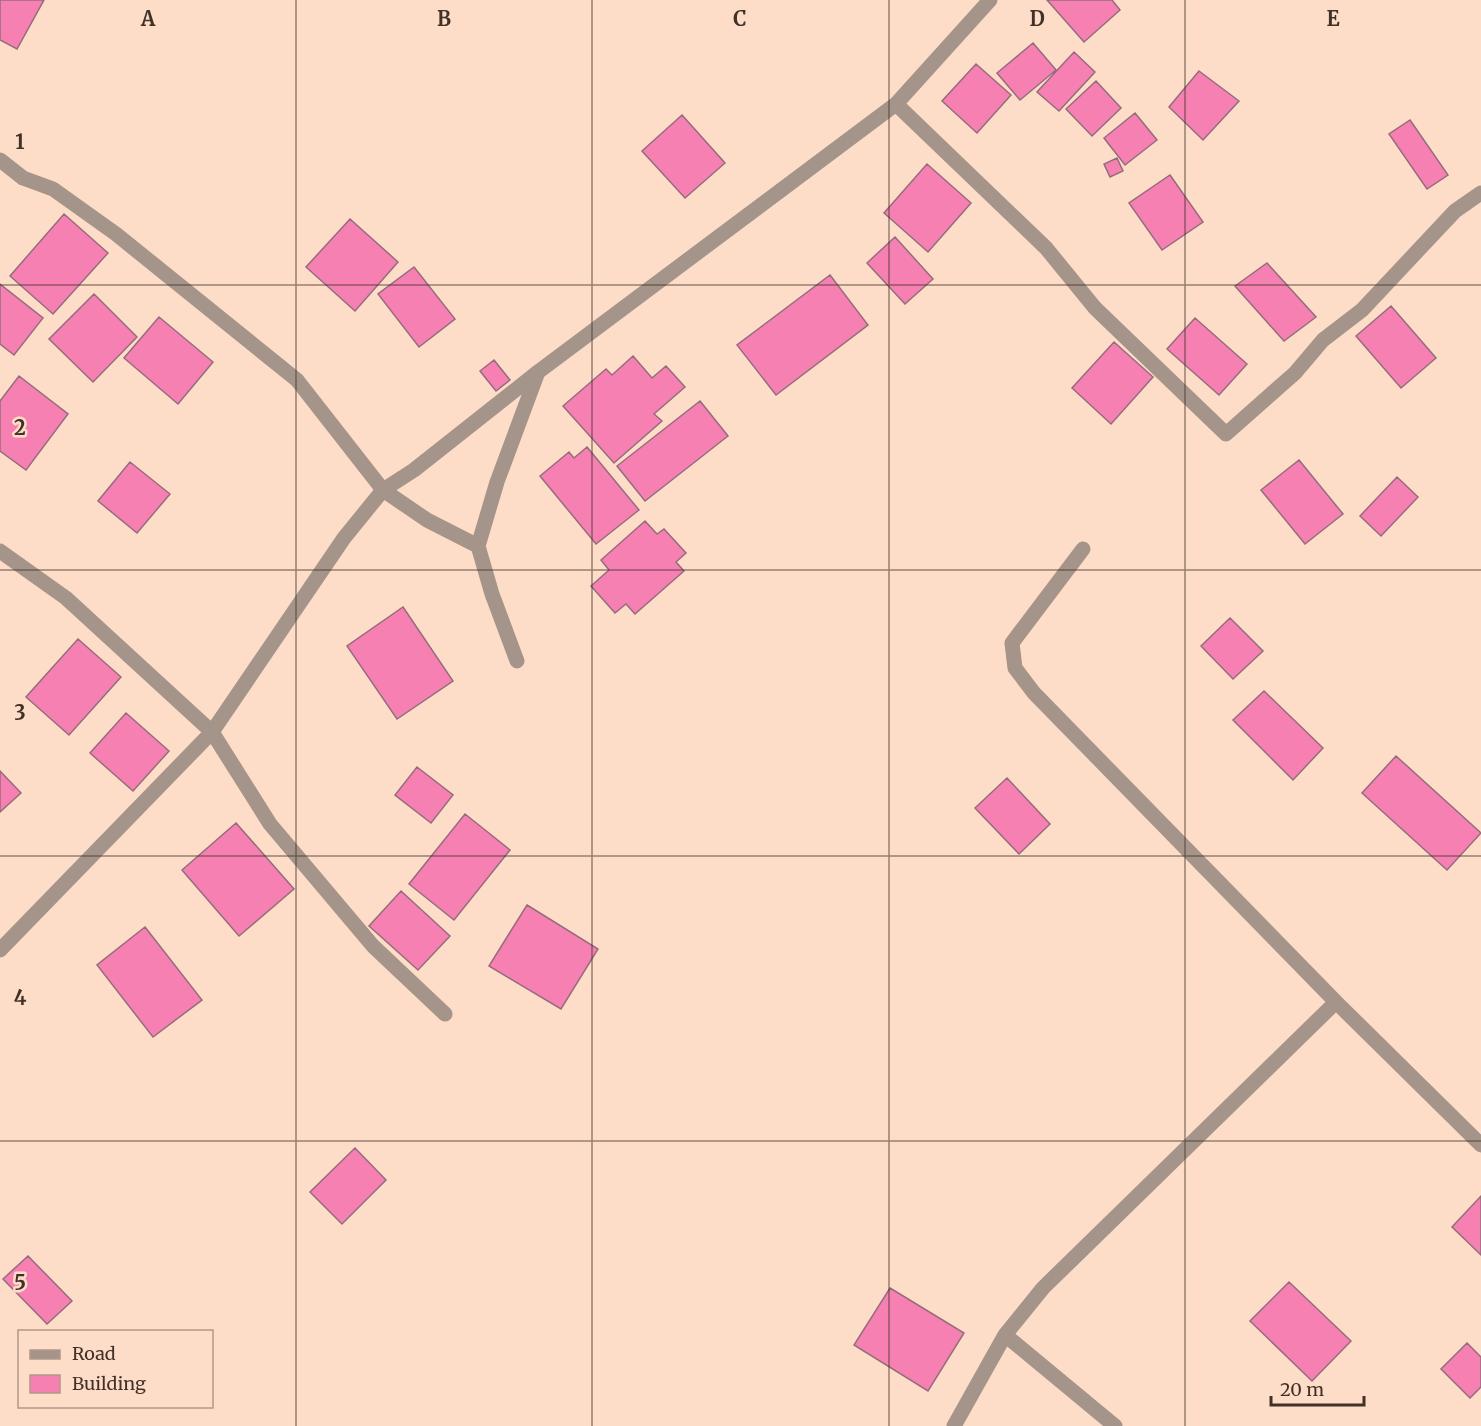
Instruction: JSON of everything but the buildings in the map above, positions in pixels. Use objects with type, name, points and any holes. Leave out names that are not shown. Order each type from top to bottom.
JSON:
[{"type":"street","points":[[0,950],[212,732],[344,538],[383,489],[414,470],[538,372],[896,104],[990,0]]},
{"type":"street","points":[[896,104],[1046,249],[1095,308],[1226,434],[1295,373],[1323,340],[1362,310],[1455,211],[1481,193]]},
{"type":"street","points":[[0,160],[23,178],[53,189],[116,234],[297,380],[383,489],[427,520],[477,546]]},
{"type":"street","points":[[517,660],[477,546],[497,482],[538,372]]},
{"type":"street","points":[[1083,549],[1012,643],[1015,668],[1034,693],[1336,1002],[1392,1054],[1481,1145]]},
{"type":"street","points":[[0,551],[66,598],[212,732],[270,824],[373,946],[445,1014]]},
{"type":"street","points":[[954,1426],[1005,1335],[1043,1288],[1336,1002]]},
{"type":"street","points":[[1005,1335],[1115,1426]]}]
